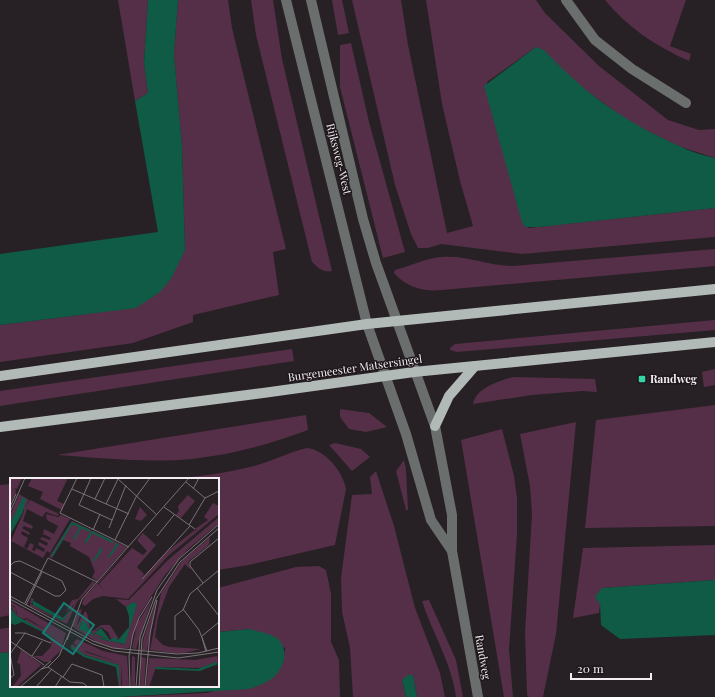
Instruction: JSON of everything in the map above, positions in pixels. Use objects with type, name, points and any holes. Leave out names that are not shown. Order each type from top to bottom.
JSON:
[{"type":"main road","points":[[0,376],[367,324],[715,289]]},
{"type":"main road","name":"Burgemeester Matsersingel","points":[[0,427],[414,372],[715,342]]},
{"type":"main road","points":[[435,426],[449,396],[476,366]]},
{"type":"street","name":"Rijksweg-West","points":[[286,0],[367,324],[385,376]]},
{"type":"street","name":"Rijksweg-West","points":[[311,0],[363,219],[414,372]]},
{"type":"street","points":[[566,0],[595,40],[632,69],[686,103]]},
{"type":"street","name":"Randweg","points":[[414,372],[435,426],[452,515],[452,551],[478,697]]},
{"type":"street","name":"Randweg","points":[[385,376],[406,434],[431,520],[452,551]]},
{"type":"shaded area","points":[[118,0],[148,0],[144,63],[148,93],[135,101]]},
{"type":"shaded area","points":[[148,0],[178,0],[174,54],[182,148],[185,250],[171,279],[160,292],[136,308],[0,325],[0,254],[158,232],[135,101],[148,93],[144,63]]},
{"type":"shaded area","points":[[178,0],[228,0],[232,28],[286,249],[273,252],[279,295],[193,315],[193,322],[133,343],[0,362],[0,325],[87,314],[185,250],[182,148],[174,54]]},
{"type":"shaded area","points":[[251,0],[273,0],[282,59],[332,271],[321,270],[312,262],[256,35]]},
{"type":"shaded area","points":[[332,0],[342,0],[349,33],[338,35]]},
{"type":"shaded area","points":[[352,0],[401,0],[408,45],[447,233],[473,226],[460,181],[442,104],[426,0],[536,0],[545,13],[599,66],[668,120],[699,130],[715,129],[715,158],[675,145],[628,121],[580,86],[536,47],[487,82],[528,228],[715,208],[715,237],[522,254],[441,244],[428,248],[418,248],[411,234],[395,185]]},
{"type":"shaded area","points":[[605,0],[686,0],[670,46],[691,54],[689,61],[654,43],[623,19]]},
{"type":"shaded area","points":[[351,43],[369,122],[405,252],[383,258],[340,87],[340,45]]},
{"type":"shaded area","points":[[536,47],[544,50],[583,87],[626,118],[679,146],[715,158],[715,208],[539,227],[525,227],[522,222],[484,86]]},
{"type":"shaded area","points":[[715,249],[715,266],[442,290],[415,288],[404,282],[394,273],[395,270],[424,260],[442,257],[460,258],[504,266],[513,266]]},
{"type":"shaded area","points":[[715,320],[715,330],[457,352],[450,350],[450,348],[455,344]]},
{"type":"shaded area","points":[[292,349],[294,361],[0,406],[0,391]]},
{"type":"shaded area","points":[[715,369],[715,385],[704,387],[702,372]]},
{"type":"shaded area","points":[[513,377],[595,379],[597,392],[582,391],[532,395],[473,404],[475,398],[483,389]]},
{"type":"shaded area","points":[[715,405],[715,526],[585,528],[596,420]]},
{"type":"shaded area","points":[[340,409],[369,413],[387,427],[366,432],[349,429],[340,417]]},
{"type":"shaded area","points":[[306,415],[308,430],[280,440],[221,455],[192,459],[141,460],[57,455]]},
{"type":"shaded area","points":[[576,422],[556,634],[543,697],[529,697],[527,695],[525,632],[532,514],[530,486],[520,434]]},
{"type":"shaded area","points":[[502,429],[514,476],[517,498],[517,535],[509,649],[513,697],[504,697],[461,440]]},
{"type":"shaded area","points":[[335,443],[361,449],[370,457],[352,471],[329,445]]},
{"type":"shaded area","points":[[307,448],[314,450],[332,462],[341,475],[346,489],[335,545],[249,565],[219,570],[219,478],[180,478],[212,474],[261,464]]},
{"type":"shaded area","points":[[404,460],[408,510],[406,510],[396,471]]},
{"type":"shaded area","points":[[376,471],[394,526],[415,608],[440,673],[445,697],[417,697],[413,675],[402,681],[406,697],[353,697],[350,648],[342,612],[341,578],[352,495],[372,494],[370,477]]},
{"type":"shaded area","points":[[10,484],[10,615],[0,617],[0,485]]},
{"type":"shaded area","points":[[715,545],[715,580],[602,588],[599,613],[573,618],[583,548]]},
{"type":"shaded area","points":[[319,566],[326,570],[331,594],[331,642],[339,660],[340,697],[119,697],[207,693],[274,676],[283,663],[285,648],[250,629],[219,632],[219,588],[296,567]]},
{"type":"shaded area","points":[[715,580],[715,635],[620,639],[601,625],[600,604],[595,597],[602,588]]},
{"type":"shaded area","points":[[429,600],[456,660],[463,697],[456,697],[454,685],[446,660],[426,613],[422,601]]},
{"type":"shaded area","points":[[10,627],[10,652],[0,653],[0,629]]},
{"type":"shaded area","points":[[250,629],[277,638],[284,649],[283,664],[274,677],[265,683],[249,689],[119,697],[0,697],[0,653],[10,652],[10,687],[219,687],[219,632]]},
{"type":"shaded area","points":[[408,675],[413,675],[417,697],[406,697],[402,680]]},
{"type":"place","name":"Randweg","points":[[642,379]]}]
